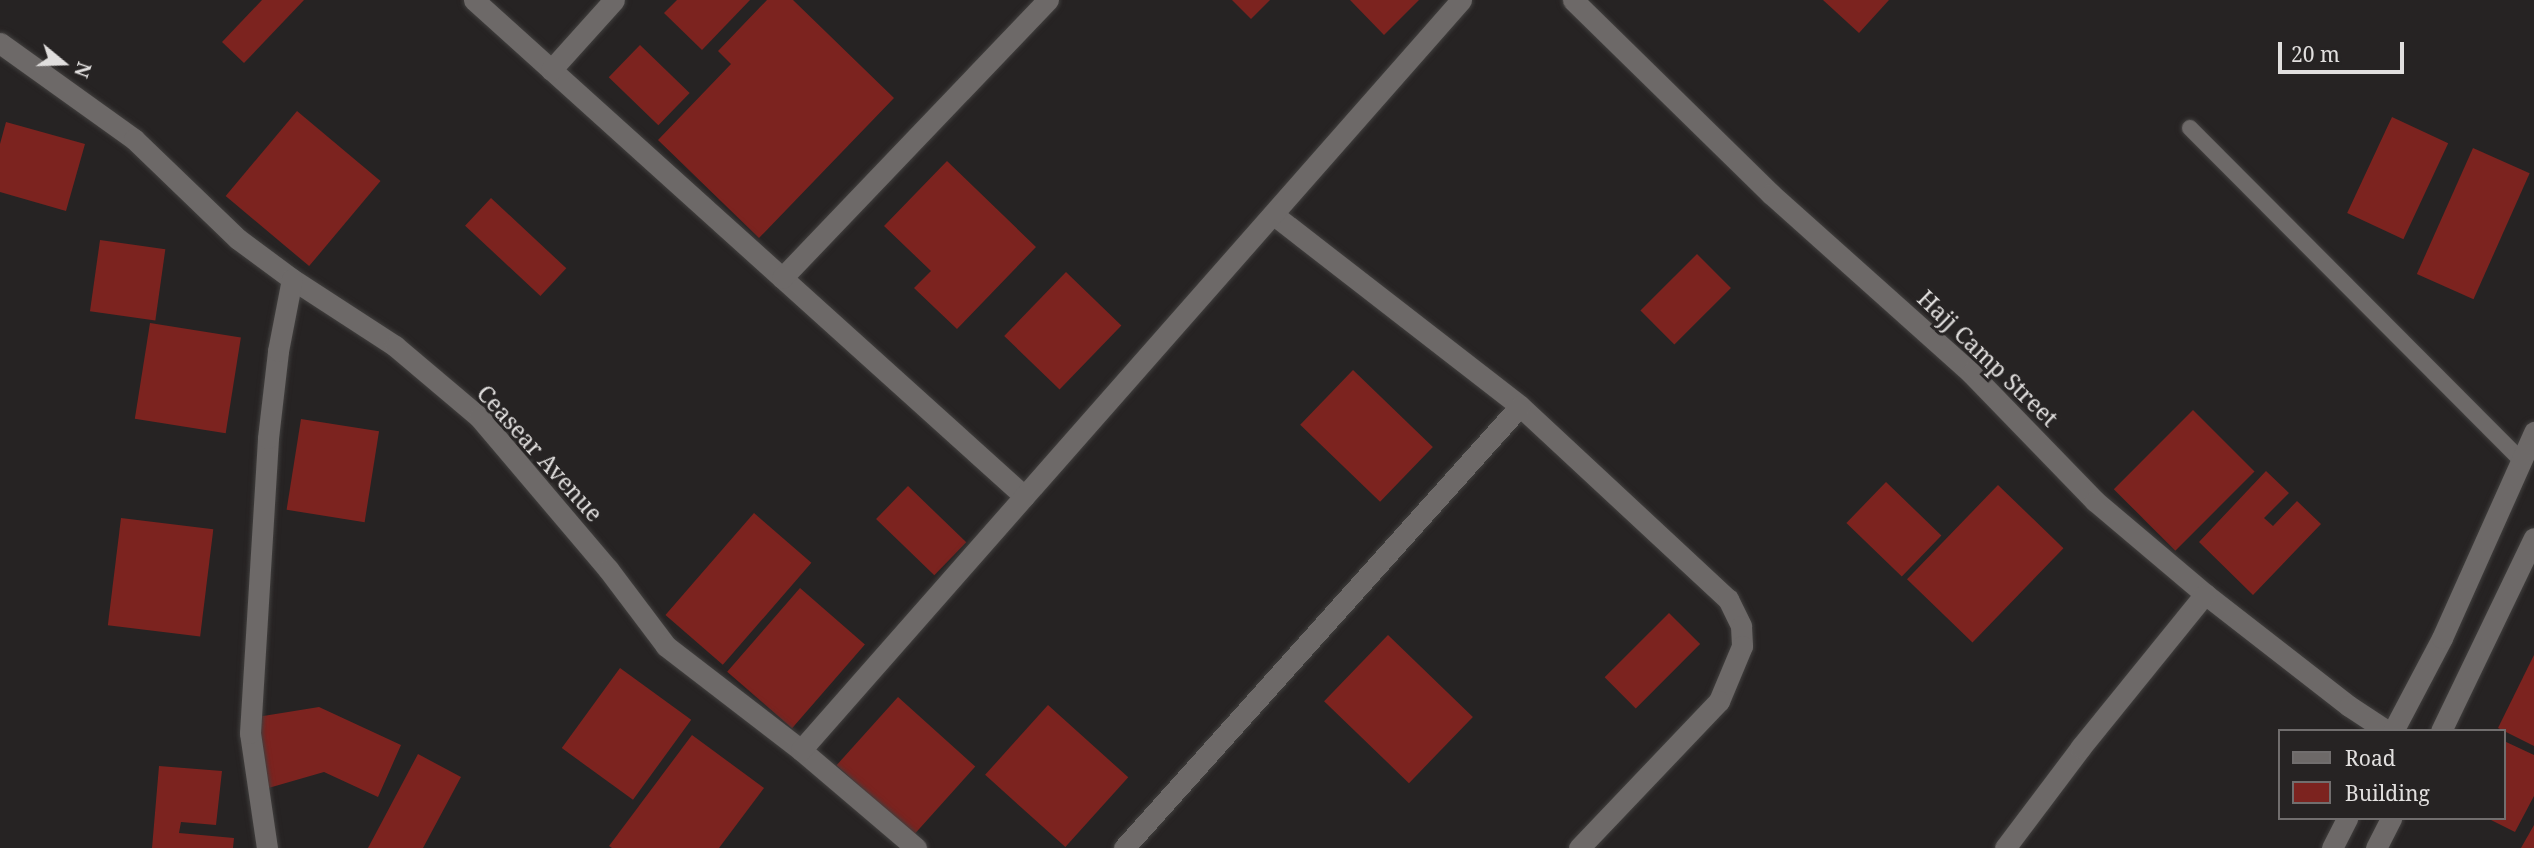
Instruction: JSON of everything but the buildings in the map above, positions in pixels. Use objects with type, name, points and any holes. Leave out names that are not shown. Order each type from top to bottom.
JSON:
[{"type":"street","points":[[474,0],[1024,496]]},
{"type":"street","points":[[551,70],[614,0]]},
{"type":"street","points":[[782,278],[1048,0]]},
{"type":"street","points":[[801,750],[1275,215],[1461,0]]},
{"type":"street","name":"Hajj Camp Street","points":[[1573,0],[1771,194],[1971,373],[2095,501],[2205,594],[2349,706],[2387,729]]},
{"type":"street","name":"Ceasear Avenue","points":[[0,43],[134,139],[238,239],[292,279],[395,346],[479,417],[608,569],[666,646],[801,750],[916,848]]},
{"type":"street","points":[[1275,215],[1520,406],[1728,599],[1741,626],[1742,646],[1719,701],[1579,848]]},
{"type":"street","points":[[267,848],[250,733],[268,438],[278,351],[292,279]]},
{"type":"street","points":[[1124,848],[1520,406]]},
{"type":"street","points":[[2391,729],[2442,638],[2534,432]]},
{"type":"street","points":[[2442,729],[2529,560],[2534,538]]},
{"type":"street","points":[[2004,848],[2081,747],[2205,594]]},
{"type":"street","points":[[2332,848],[2346,820]]},
{"type":"street","points":[[2376,848],[2390,820]]},
{"type":"lane","points":[[2190,128],[2521,460]]}]
